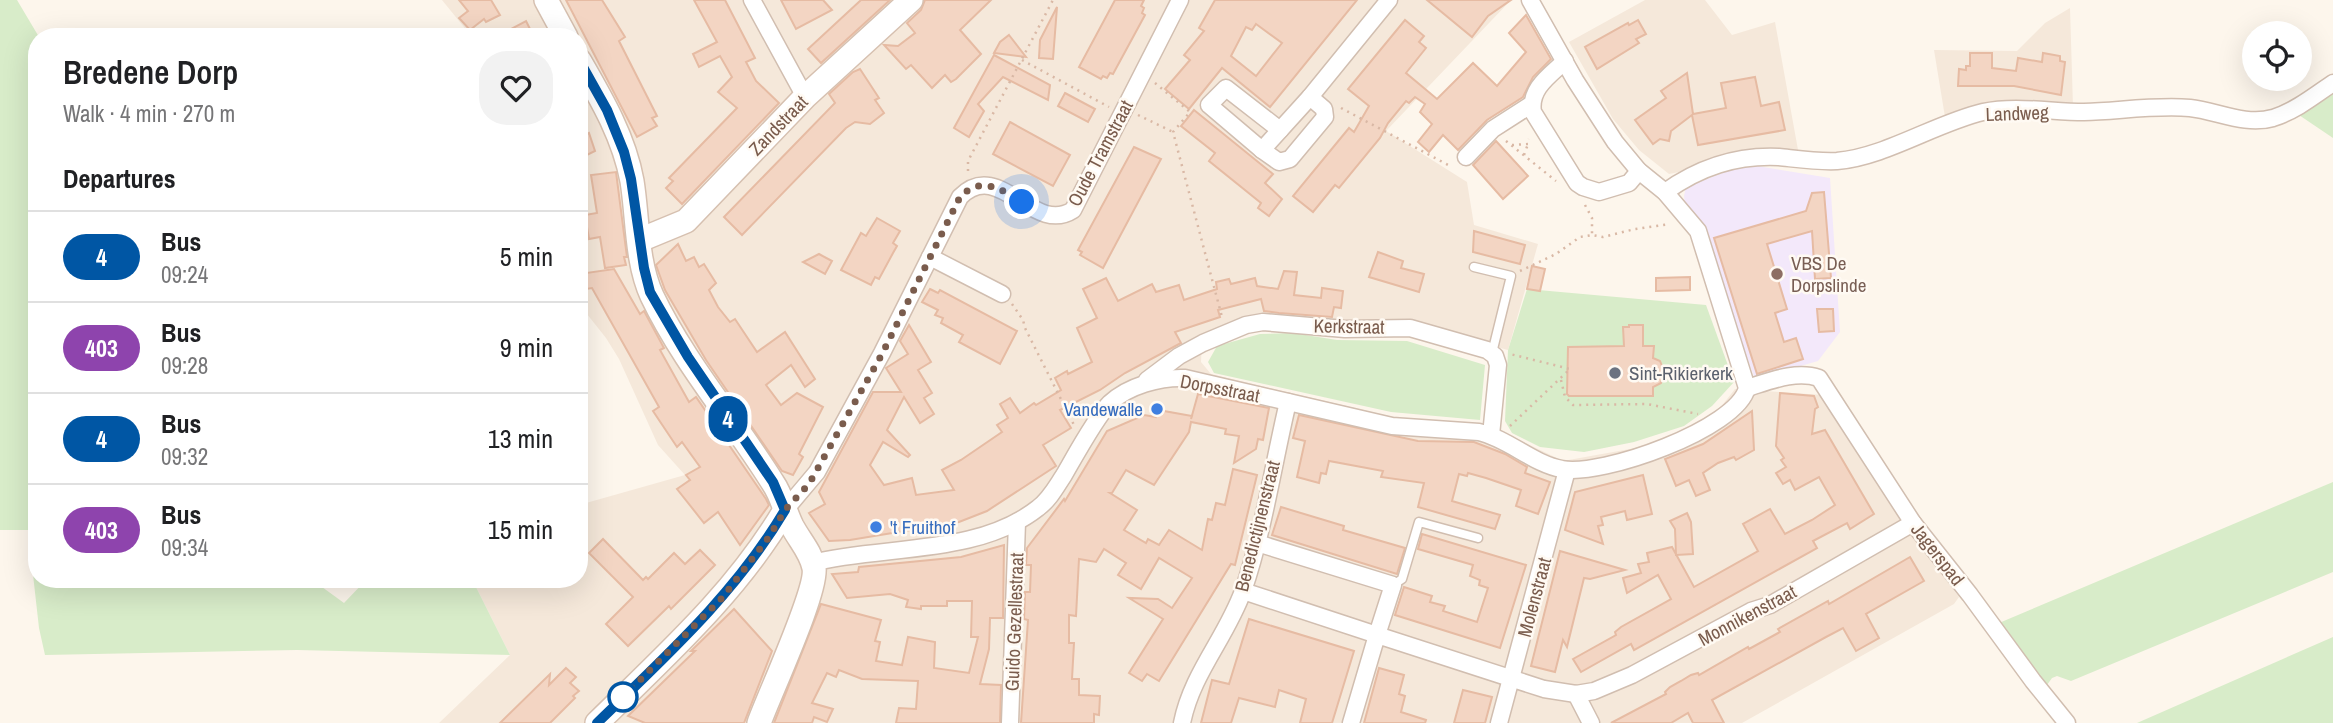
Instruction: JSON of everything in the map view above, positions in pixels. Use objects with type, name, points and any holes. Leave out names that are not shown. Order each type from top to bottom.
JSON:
[{"type":"street","points":[[546,0],[561,28]]},
{"type":"street","points":[[752,0],[805,97]]},
{"type":"street","name":"Zandstraat","points":[[640,240],[686,221],[805,97],[911,0]]},
{"type":"street","name":"Oude Tramstraat","points":[[968,189],[986,185],[998,188],[1046,215],[1066,215],[1079,203],[1180,0]]},
{"type":"street","points":[[1262,150],[1310,97],[1389,0]]},
{"type":"street","points":[[1530,0],[1596,115],[1639,171],[1665,192],[1698,231],[1747,388]]},
{"type":"street","points":[[1565,61],[1537,89],[1532,104],[1533,113],[1577,183],[1599,192],[1629,183],[1639,171]]},
{"type":"street","points":[[588,76],[607,110],[624,152],[631,179],[644,268],[657,304],[732,424],[773,482],[792,525],[809,551],[814,576],[759,723]]},
{"type":"street","name":"Landweg","points":[[1665,192],[1717,163],[1734,159],[1776,157],[1840,160],[1892,145],[1983,112],[2192,108],[2240,119],[2272,119],[2305,103],[2333,83]]},
{"type":"street","points":[[1280,131],[1226,88],[1209,105],[1279,162],[1290,159],[1325,117],[1324,108],[1310,97]]},
{"type":"street","points":[[1466,157],[1493,129],[1532,104]]},
{"type":"street","points":[[597,723],[722,598],[769,537],[785,510],[817,472],[882,354],[960,197],[968,189]]},
{"type":"street","points":[[930,257],[1002,294]]},
{"type":"street","name":"Kerkstraat","points":[[1136,388],[1178,356],[1226,332],[1263,322],[1345,329],[1410,328],[1492,353]]},
{"type":"street","points":[[1491,435],[1498,365],[1492,353]]},
{"type":"street","name":"Jagerspad","points":[[1747,388],[1798,375],[1819,377],[1913,523],[1970,595],[2032,681],[2067,723]]},
{"type":"street","name":"Dorpsstraat","points":[[812,563],[939,545],[977,537],[1017,522],[1048,499],[1112,402],[1136,388],[1158,380],[1185,378],[1392,426],[1479,432],[1491,435],[1549,465],[1567,470],[1598,466],[1698,434],[1740,401],[1747,388]]},
{"type":"street","name":"Benedictijnenstraat","points":[[1182,723],[1199,675],[1243,591],[1288,402]]},
{"type":"street","name":"Molenstraat","points":[[1499,723],[1567,470]]},
{"type":"street","name":"Guido Gezellestraat","points":[[1010,723],[1017,522]]},
{"type":"street","name":"Monnikenstraat","points":[[1243,591],[1544,689],[1576,694],[1594,691],[1662,660],[1751,611],[1770,605],[1913,523]]},
{"type":"street","points":[[1256,543],[1393,585],[1351,723]]},
{"type":"street","points":[[1576,694],[1591,723]]},
{"type":"lane","points":[[1474,267],[1511,276],[1492,353]]},
{"type":"lane","points":[[1393,585],[1402,579],[1419,522],[1478,538]]},
{"type":"path","points":[[968,189],[968,161],[1054,0]]},
{"type":"path","points":[[1022,60],[1123,111],[1173,132]]},
{"type":"path","points":[[1143,71],[1190,112],[1173,132]]},
{"type":"path","points":[[1310,97],[1342,108],[1455,169],[1465,167],[1466,157]]},
{"type":"path","points":[[1493,129],[1562,186]]},
{"type":"path","points":[[1173,132],[1226,332]]},
{"type":"path","points":[[1524,155],[1528,144]]},
{"type":"path","points":[[1584,203],[1592,218],[1592,235]]},
{"type":"path","points":[[1511,276],[1556,254],[1580,237],[1603,237],[1675,223],[1687,216]]},
{"type":"path","points":[[1002,294],[1012,303],[1023,320],[1076,428],[1088,437]]},
{"type":"path","points":[[1491,435],[1508,427],[1570,369],[1507,353],[1492,353]]},
{"type":"path","points":[[1561,380],[1565,397],[1573,405],[1647,404],[1721,418]]},
{"type":"shaded area","points":[[442,0],[1511,0],[1386,131],[1467,182],[1474,225],[1538,244],[1508,350],[1432,330],[1351,327],[1265,316],[1202,337],[1201,362],[1211,374],[1393,417],[1503,432],[1563,461],[1641,447],[1689,428],[1720,408],[1735,389],[1824,395],[1921,547],[1959,597],[1954,604],[1742,723],[439,723],[510,655],[476,588],[588,588],[588,502],[685,475],[658,445],[619,359],[588,315],[588,28],[465,28]]},
{"type":"shaded area","points":[[1645,0],[1705,0],[1732,35],[1775,22],[1798,150],[1739,150],[1669,174],[1639,150],[1613,119],[1569,42]]},
{"type":"shaded area","points":[[2070,8],[2073,107],[1945,117],[1934,50],[2017,51],[2045,23]]},
{"type":"shaded area","name":"VBS De Dorpslinde","points":[[1757,166],[1830,178],[1840,332],[1818,361],[1755,379],[1696,217],[1685,203],[1684,196],[1686,187],[1733,169]]},
{"type":"green space","points":[[0,0],[17,0],[34,28],[28,28],[28,530],[0,530]]},
{"type":"green space","points":[[2333,87],[2333,138],[2296,113]]},
{"type":"green space","points":[[1527,289],[1706,305],[1734,382],[1712,406],[1684,426],[1634,442],[1584,452],[1540,447],[1512,433],[1505,421],[1508,350]]},
{"type":"green space","points":[[1293,333],[1337,340],[1407,341],[1485,365],[1480,420],[1391,412],[1214,373],[1208,362],[1217,346],[1260,334]]},
{"type":"green space","points":[[2333,482],[2333,572],[2071,681],[2057,676],[2047,685],[1999,623]]},
{"type":"green space","points":[[35,588],[323,588],[344,603],[358,588],[476,588],[510,655],[297,650],[45,655]]},
{"type":"green space","points":[[2333,637],[2333,723],[2137,723]]},
{"type":"building","points":[[459,0],[491,0],[500,15],[486,22],[484,19],[473,28],[468,28],[459,18],[468,11]]},
{"type":"building","points":[[566,0],[602,0],[625,37],[619,41],[657,116],[652,118],[657,126],[637,137],[588,42],[588,28],[581,28]]},
{"type":"building","points":[[694,0],[725,0],[755,58],[746,62],[756,81],[779,103],[682,204],[666,188],[673,181],[669,178],[737,108],[718,92],[732,77],[720,56],[699,67],[693,54],[717,42]]},
{"type":"building","points":[[781,0],[823,0],[832,10],[796,29]]},
{"type":"building","points":[[861,0],[890,0],[821,63],[808,49]]},
{"type":"building","points":[[925,0],[991,0],[960,30],[981,54],[956,79],[951,82],[945,75],[932,88],[911,65],[906,69],[884,45],[898,46],[915,33],[907,23],[921,10]]},
{"type":"building","points":[[1115,0],[1144,0],[1141,6],[1145,15],[1113,74],[1101,79],[1079,67]]},
{"type":"building","points":[[1215,0],[1357,0],[1270,107],[1222,68],[1189,109],[1165,89],[1190,60],[1184,55],[1204,31],[1199,28]],"holes":[[[1256,24],[1282,43],[1256,76],[1231,56],[1246,27],[1252,30]]]},
{"type":"building","points":[[1427,0],[1511,0],[1488,16],[1472,37]]},
{"type":"building","points":[[1057,7],[1053,59],[1039,58],[1040,40]]},
{"type":"building","points":[[1526,15],[1551,59],[1533,77],[1523,97],[1487,120],[1458,150],[1443,135],[1429,152],[1418,142],[1432,124],[1420,112],[1425,104],[1415,97],[1409,103],[1406,101],[1339,188],[1335,185],[1313,212],[1293,196],[1349,128],[1354,132],[1369,106],[1348,89],[1405,20],[1424,36],[1419,42],[1426,48],[1406,73],[1437,99],[1473,63],[1497,86],[1526,52],[1509,33]]},
{"type":"building","points":[[1638,20],[1646,34],[1636,39],[1639,43],[1597,69],[1585,47]]},
{"type":"building","points":[[526,21],[530,28],[513,28]]},
{"type":"building","points":[[1009,35],[1026,57],[994,53],[1000,42]]},
{"type":"building","points":[[1970,53],[1992,53],[1992,68],[2016,71],[2018,58],[2042,62],[2043,53],[2060,56],[2060,61],[2065,62],[2061,95],[2014,86],[1958,86],[1959,69],[1966,70],[1966,66],[1970,66]]},
{"type":"building","points":[[994,55],[1050,85],[1048,100],[1003,77],[978,104],[984,111],[969,137],[954,128]]},
{"type":"building","points":[[860,69],[879,98],[875,100],[884,113],[870,124],[855,122],[846,128],[742,235],[724,217],[835,103],[829,94]]},
{"type":"building","points":[[1687,73],[1693,114],[1726,108],[1721,83],[1755,77],[1761,106],[1779,102],[1785,130],[1698,145],[1692,115],[1671,131],[1669,141],[1660,139],[1653,144],[1635,120],[1666,98],[1661,91]]},
{"type":"building","points":[[1065,93],[1095,109],[1088,122],[1058,106]]},
{"type":"building","points":[[1194,110],[1273,174],[1265,183],[1282,199],[1269,216],[1258,208],[1261,203],[1209,161],[1215,153],[1181,126]]},
{"type":"building","points":[[1010,122],[1070,155],[1053,186],[993,154]]},
{"type":"building","points":[[588,134],[595,151],[588,154]]},
{"type":"building","points":[[1496,141],[1528,176],[1503,199],[1473,165]]},
{"type":"building","points":[[1134,147],[1161,159],[1103,268],[1080,255],[1082,252],[1078,250]]},
{"type":"building","points":[[616,172],[626,265],[605,268],[600,237],[589,239],[588,214],[597,213],[591,175]]},
{"type":"building","points":[[1824,192],[1831,278],[1815,279],[1812,231],[1767,244],[1787,309],[1775,313],[1784,342],[1796,338],[1803,359],[1757,374],[1714,238],[1806,211],[1812,193]]},
{"type":"building","points":[[877,218],[900,231],[893,243],[897,246],[879,279],[875,277],[871,285],[841,270],[861,233],[866,236]]},
{"type":"building","points":[[1474,231],[1525,245],[1520,264],[1473,252]]},
{"type":"building","points":[[678,244],[686,261],[694,257],[699,267],[704,264],[716,283],[709,290],[718,307],[730,322],[735,319],[757,352],[785,332],[815,379],[805,387],[791,365],[766,385],[781,405],[797,393],[823,407],[799,454],[803,457],[793,475],[782,471],[706,360],[665,290],[656,265]]},
{"type":"building","points":[[1378,252],[1403,261],[1401,268],[1424,274],[1419,292],[1369,277]]},
{"type":"building","points":[[819,254],[832,261],[825,274],[803,262]]},
{"type":"building","points":[[1532,266],[1545,269],[1540,291],[1527,289]]},
{"type":"building","points":[[614,269],[640,314],[644,311],[664,348],[660,350],[689,402],[696,397],[766,499],[769,505],[740,545],[718,512],[704,523],[677,489],[690,480],[686,475],[700,467],[682,442],[677,447],[653,411],[659,407],[592,288],[588,289],[588,273]]},
{"type":"building","points":[[1284,271],[1297,272],[1294,295],[1321,298],[1322,288],[1343,291],[1341,308],[1334,307],[1332,317],[1279,313],[1264,311],[1261,299],[1218,310],[1220,317],[1175,332],[1181,343],[1060,410],[1071,428],[1043,445],[1056,466],[987,511],[959,522],[829,541],[809,513],[825,504],[819,492],[873,392],[901,392],[886,368],[908,354],[900,341],[909,325],[931,362],[918,370],[932,393],[924,398],[934,414],[920,423],[904,397],[887,430],[910,455],[908,457],[883,442],[870,465],[884,485],[912,478],[916,495],[954,490],[942,470],[1002,432],[997,425],[1008,418],[1000,404],[1010,398],[1020,413],[1061,390],[1055,378],[1092,362],[1077,328],[1097,318],[1083,289],[1106,278],[1118,301],[1152,284],[1156,292],[1179,285],[1184,300],[1217,289],[1216,282],[1229,279],[1231,284],[1255,278],[1257,286],[1278,289]]},
{"type":"building","points":[[1690,277],[1690,290],[1656,291],[1656,278]]},
{"type":"building","points":[[930,289],[938,293],[940,290],[1017,331],[1000,364],[959,342],[963,335],[941,323],[943,318],[935,315],[938,310],[922,302]]},
{"type":"building","points":[[1817,309],[1833,309],[1834,331],[1819,332]]},
{"type":"building","name":"Sint-Rikierkerk","points":[[1643,325],[1643,346],[1654,346],[1653,358],[1660,361],[1664,371],[1661,383],[1653,387],[1653,396],[1569,396],[1568,347],[1624,346],[1623,327]]},
{"type":"building","points":[[1780,393],[1814,396],[1818,407],[1815,409],[1812,434],[1825,430],[1874,514],[1850,529],[1847,523],[1813,541],[1817,548],[1634,650],[1631,644],[1581,672],[1573,659],[1616,635],[1615,632],[1621,627],[1671,599],[1658,575],[1627,593],[1623,578],[1641,573],[1638,564],[1649,562],[1647,553],[1672,547],[1694,587],[1758,551],[1743,524],[1770,509],[1785,534],[1835,505],[1819,477],[1795,490],[1790,480],[1783,484],[1776,473],[1786,467],[1776,446]]},
{"type":"building","points":[[1198,394],[1269,408],[1263,440],[1258,439],[1256,449],[1234,463],[1239,436],[1225,434],[1226,429],[1191,422],[1189,432],[1154,485],[1126,470],[1110,493],[1137,510],[1124,530],[1146,543],[1148,539],[1159,545],[1169,530],[1202,550],[1208,519],[1212,520],[1216,503],[1225,505],[1233,469],[1257,475],[1235,565],[1231,564],[1159,681],[1147,674],[1142,681],[1129,673],[1163,619],[1129,598],[1158,599],[1172,608],[1192,578],[1159,558],[1141,589],[1118,575],[1126,563],[1104,549],[1096,562],[1079,559],[1076,616],[1069,615],[1069,643],[1074,643],[1072,679],[1079,679],[1079,695],[1100,696],[1099,715],[1094,714],[1094,723],[1021,723],[1028,620],[1024,619],[1025,592],[1030,592],[1031,565],[1026,565],[1027,548],[1064,499],[1065,501],[1107,431],[1144,415],[1156,417],[1158,410],[1192,416]]},
{"type":"building","points":[[1752,411],[1754,450],[1736,460],[1734,457],[1718,463],[1703,473],[1710,490],[1696,496],[1689,480],[1676,486],[1665,459],[1703,444]]},
{"type":"building","points":[[1299,415],[1418,441],[1474,442],[1505,454],[1527,467],[1525,473],[1550,482],[1538,514],[1516,506],[1521,490],[1468,473],[1467,476],[1459,474],[1452,501],[1500,515],[1495,529],[1418,507],[1424,483],[1381,477],[1383,471],[1329,461],[1326,474],[1321,473],[1319,483],[1297,477],[1305,441],[1293,438]]},
{"type":"building","points":[[1643,475],[1652,514],[1627,520],[1625,511],[1601,517],[1603,525],[1598,526],[1603,544],[1565,530],[1575,492]]},
{"type":"building","points":[[1281,507],[1344,526],[1343,530],[1405,548],[1397,574],[1272,535]]},
{"type":"building","points":[[1687,513],[1691,522],[1693,554],[1676,555],[1675,529],[1670,521]]},
{"type":"building","points":[[1422,534],[1526,565],[1500,648],[1395,615],[1404,587],[1432,596],[1430,602],[1445,606],[1443,611],[1477,622],[1488,588],[1479,585],[1480,580],[1470,576],[1473,565],[1418,549]]},
{"type":"building","points":[[603,539],[643,580],[646,577],[648,579],[674,553],[685,564],[700,550],[715,565],[671,609],[669,606],[628,646],[606,624],[633,597],[589,553]]},
{"type":"building","points":[[1004,545],[1003,618],[990,618],[989,649],[980,684],[1001,685],[1000,723],[896,723],[899,708],[916,709],[918,681],[862,679],[839,670],[836,677],[827,673],[812,703],[833,709],[827,722],[814,717],[812,723],[774,723],[821,604],[881,620],[875,641],[880,642],[876,661],[902,665],[908,637],[935,642],[934,668],[969,673],[978,637],[971,637],[972,601],[947,601],[947,606],[921,606],[921,609],[906,607],[908,600],[890,594],[847,598],[832,574],[858,572],[859,567],[961,557]]},
{"type":"building","points":[[1560,551],[1625,570],[1590,579],[1584,578],[1567,647],[1563,640],[1555,672],[1531,666]]},
{"type":"building","points":[[1910,557],[1924,581],[1866,614],[1879,638],[1856,651],[1843,628],[1826,637],[1712,700],[1724,723],[1693,723],[1688,713],[1671,723],[1611,723],[1666,694],[1670,687],[1691,675],[1699,675],[1748,647],[1749,649],[1780,632],[1778,629],[1828,601],[1829,604]]},
{"type":"building","points":[[734,609],[772,651],[744,723],[645,723],[628,716],[695,651],[691,651]]},
{"type":"building","points":[[1249,619],[1354,651],[1332,723],[1300,723],[1306,699],[1279,690],[1275,707],[1239,698],[1231,723],[1201,723],[1212,680],[1229,684]]},
{"type":"building","points":[[566,668],[576,677],[570,683],[579,691],[550,723],[500,723],[550,674],[549,685]]},
{"type":"building","points":[[1379,668],[1404,675],[1399,694],[1405,696],[1401,712],[1426,720],[1425,723],[1364,723]]},
{"type":"building","points":[[1463,690],[1492,697],[1485,723],[1454,723]]},
{"type":"bus line","name":"4","points":[[588,76],[620,138],[631,179],[650,292],[688,357],[773,482],[785,510],[769,537],[705,618],[597,723]]},
{"type":"place","name":"VBS De Dorpslinde","points":[[1777,274]]},
{"type":"place","name":"Sint-Rikierkerk","points":[[1615,373]]},
{"type":"place","name":"Vandewalle","points":[[1157,409]]},
{"type":"place","name":"'t Fruithof","points":[[876,527]]},
{"type":"route","points":[[623,697],[705,618],[769,537],[785,510],[809,484],[882,354],[960,197],[968,189],[986,185],[998,188],[1022,202]]}]
